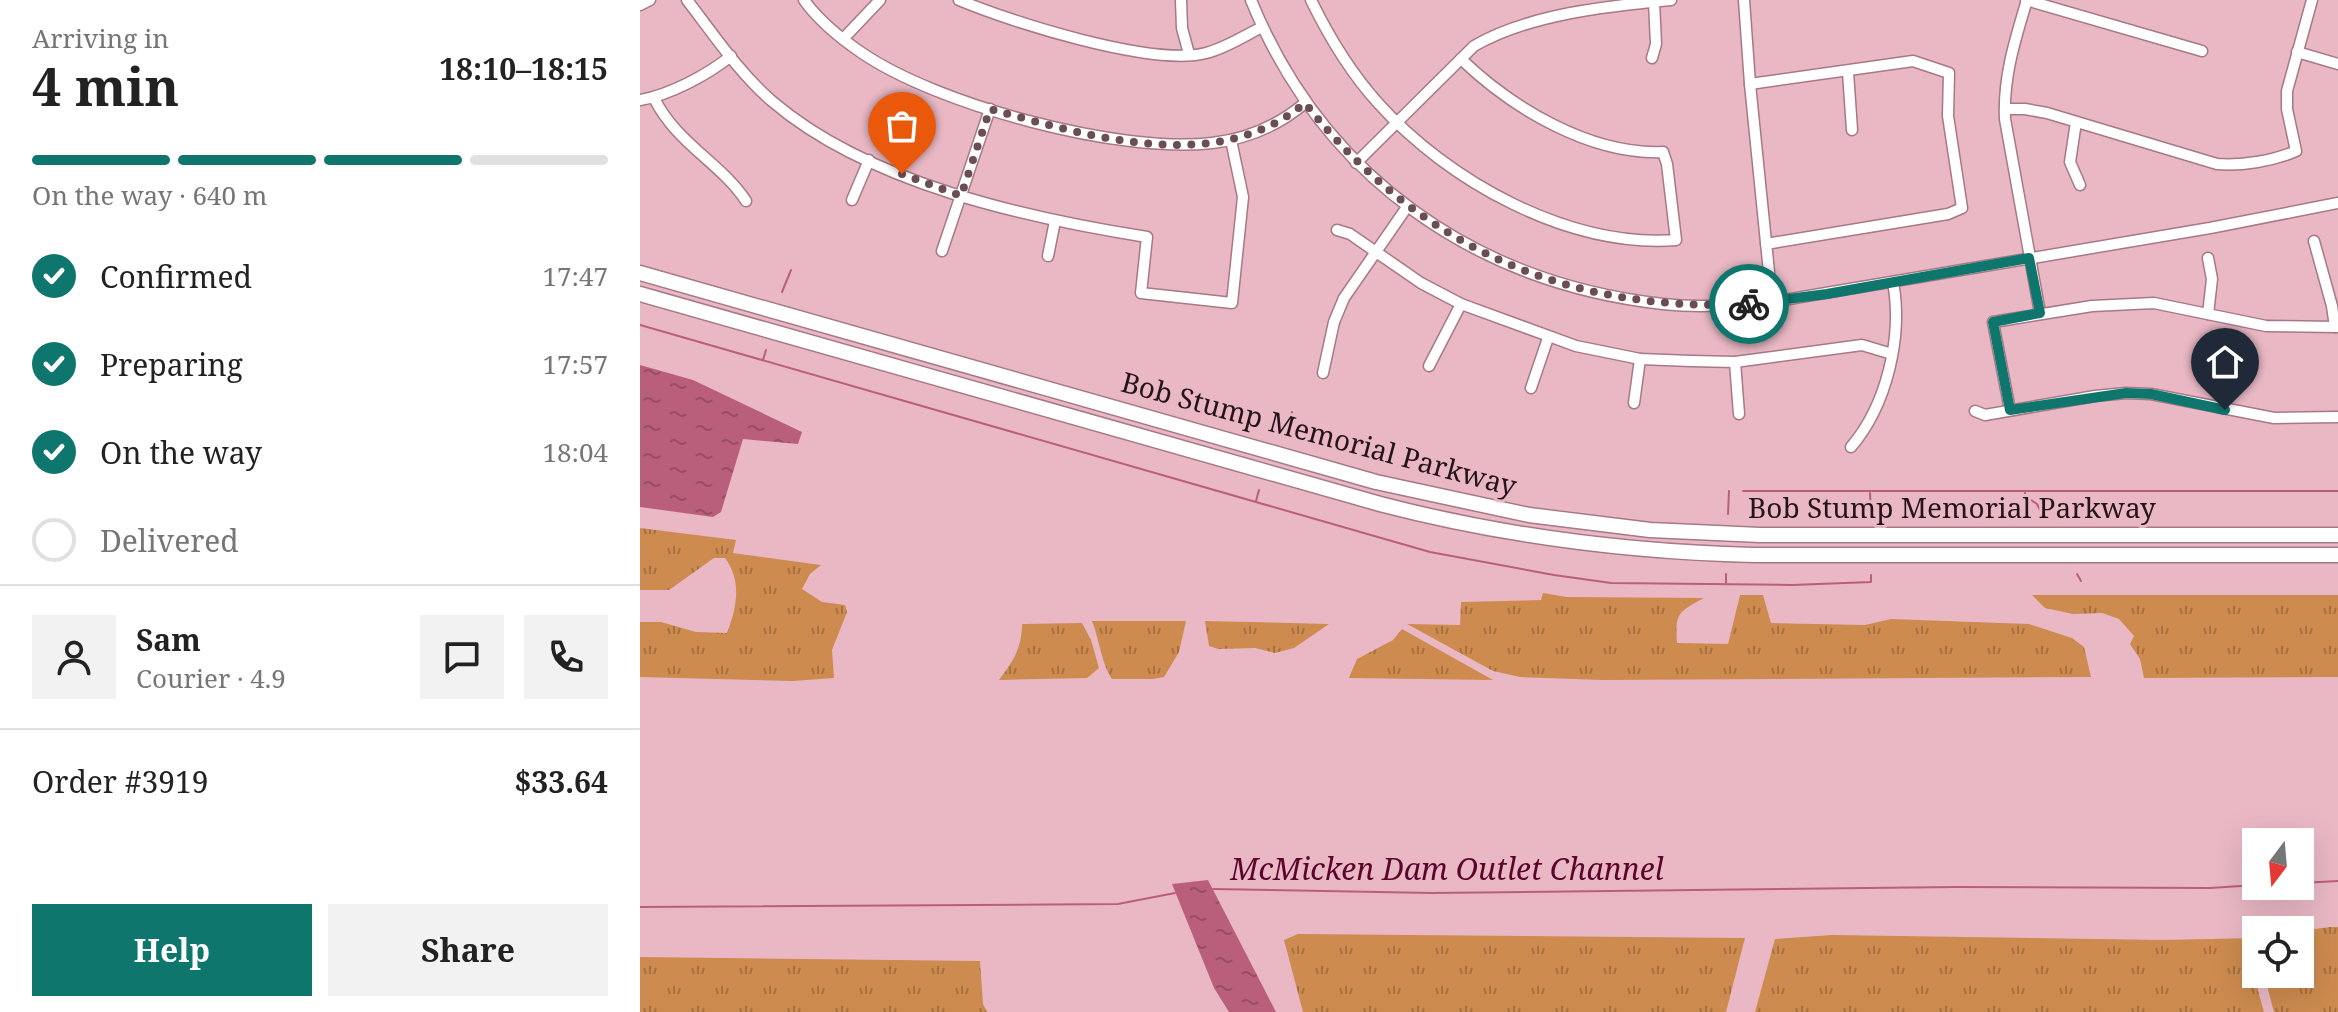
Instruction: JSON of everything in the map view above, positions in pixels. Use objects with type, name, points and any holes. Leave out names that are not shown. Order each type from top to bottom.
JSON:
[{"type":"highway","name":"Bob Stump Memorial Parkway","points":[[640,273],[1376,482],[1529,515],[1650,530],[1760,535],[2338,535]]},
{"type":"highway","name":"Bob Stump Memorial Parkway","points":[[640,294],[1380,504],[1459,523],[1556,540],[1668,552],[1740,555],[2338,555]]},
{"type":"street","points":[[640,5],[650,0]]},
{"type":"street","points":[[687,0],[772,101],[803,125],[869,160],[961,196],[1055,221],[1147,237],[1141,293],[1232,303],[1243,197],[1231,140]]},
{"type":"street","points":[[804,0],[827,27],[863,54],[890,69],[990,109],[1041,124],[1123,140],[1168,145],[1231,140],[1256,133],[1290,116],[1305,103]]},
{"type":"street","points":[[843,39],[880,0]]},
{"type":"street","points":[[959,0],[1052,32],[1140,51],[1204,53],[1262,27]]},
{"type":"street","points":[[1181,0],[1182,28],[1189,54]]},
{"type":"street","points":[[1251,0],[1262,27],[1305,103],[1356,163],[1407,207],[1480,250],[1552,282],[1664,304],[1704,306],[1772,302],[2210,228],[2338,203]]},
{"type":"street","points":[[1311,0],[1326,32],[1359,80],[1411,136],[1479,186],[1520,208],[1602,235],[1629,241],[1676,240],[1663,152],[1643,153],[1581,136],[1526,108],[1478,75],[1461,59]]},
{"type":"street","points":[[1356,163],[1474,46],[1505,29],[1545,19],[1671,0]]},
{"type":"street","points":[[1744,0],[1772,302]]},
{"type":"street","points":[[2040,313],[2005,109],[2008,65],[2026,0],[2202,51]]},
{"type":"street","points":[[2005,109],[2025,109],[2076,122],[2217,164],[2235,166],[2296,151],[2287,109],[2287,91],[2312,0]]},
{"type":"street","points":[[1652,58],[1656,44],[1654,2]]},
{"type":"street","points":[[2297,52],[2338,64]]},
{"type":"street","points":[[640,100],[654,98],[718,66],[731,56]]},
{"type":"street","points":[[1750,84],[1913,61],[1949,73],[1948,116],[1962,208],[1948,214],[1766,244]]},
{"type":"street","points":[[1848,72],[1852,130]]},
{"type":"street","points":[[654,98],[669,122],[702,158],[737,188],[746,201]]},
{"type":"street","points":[[942,251],[990,109]]},
{"type":"street","points":[[2076,122],[2070,162],[2080,185]]},
{"type":"street","points":[[852,200],[869,160]]},
{"type":"street","points":[[1323,373],[1339,310],[1355,279],[1407,207]]},
{"type":"street","points":[[1048,256],[1055,221]]},
{"type":"street","points":[[1337,230],[1350,234],[1421,283],[1461,304],[1576,346],[1640,359],[1735,362],[1862,345],[1892,354]]},
{"type":"street","points":[[2010,410],[1993,322],[2092,306],[2154,303],[2266,326],[2336,327],[2314,241]]},
{"type":"street","points":[[2208,258],[2212,289],[2208,314]]},
{"type":"street","points":[[1851,447],[1876,410],[1892,354],[1898,308],[1893,282]]},
{"type":"street","points":[[1429,366],[1461,304]]},
{"type":"street","points":[[1531,388],[1548,338]]},
{"type":"street","points":[[1634,403],[1640,359]]},
{"type":"street","points":[[1735,362],[1739,414]]},
{"type":"street","points":[[1975,411],[1985,415],[2126,393],[2151,394],[2274,418],[2338,417]]},
{"type":"green space","points":[[640,528],[736,540],[733,553],[821,565],[810,574],[802,589],[822,602],[845,605],[847,612],[832,650],[834,678],[793,681],[640,677],[640,622],[661,622],[696,632],[727,633],[736,585],[725,558],[714,558],[669,590],[640,590]]},
{"type":"green space","points":[[1543,593],[1567,597],[1704,598],[1680,614],[1677,643],[1728,644],[1740,595],[1763,595],[1771,623],[1865,625],[1891,619],[2029,624],[2072,638],[2084,647],[2091,677],[1603,680],[1520,677],[1493,671],[1407,624],[1460,625],[1461,602],[1541,600]]},
{"type":"green space","points":[[2032,595],[2338,595],[2338,677],[2144,678],[2140,659],[2130,644],[2134,636],[2119,619],[2102,613],[2073,614],[2045,608]]},
{"type":"green space","points":[[1092,621],[1186,621],[1179,652],[1164,677],[1112,679]]},
{"type":"green space","points":[[1205,621],[1329,624],[1294,648],[1275,653],[1255,648],[1218,649],[1209,646]]},
{"type":"green space","points":[[1082,623],[1091,640],[1099,668],[1087,678],[999,680],[1016,654],[1022,624]]},
{"type":"green space","points":[[1402,629],[1493,680],[1349,678],[1357,659],[1393,640]]},
{"type":"green space","points":[[2338,927],[2338,1012],[2274,1012],[2268,988],[2314,988],[2314,929]]},
{"type":"green space","points":[[1298,934],[1745,938],[1726,1012],[1303,1012],[1284,940]]},
{"type":"green space","points":[[1832,935],[2242,938],[2242,988],[2257,988],[2264,1012],[1755,1012],[1775,939]]},
{"type":"green space","points":[[640,957],[980,961],[983,1004],[987,1012],[640,1012]]},
{"type":"water","points":[[640,365],[693,380],[802,432],[798,444],[743,439],[721,512],[713,517],[640,507]]},
{"type":"water","points":[[1208,880],[1276,1012],[1229,1012],[1214,988],[1172,884]]},
{"type":"waterway","points":[[782,292],[791,270]]},
{"type":"waterway","points":[[640,325],[1430,552],[1611,583],[1792,585],[1871,582],[1871,575]]},
{"type":"waterway","points":[[763,360],[766,350]]},
{"type":"waterway","points":[[1276,432],[1277,427],[1288,423],[1292,412]]},
{"type":"waterway","points":[[1256,501],[1259,490]]},
{"type":"waterway","points":[[1728,514],[1729,491]]},
{"type":"waterway","points":[[1743,491],[2338,491]]},
{"type":"waterway","points":[[1870,493],[1871,511]]},
{"type":"waterway","points":[[2025,493],[2041,512]]},
{"type":"waterway","points":[[1726,574],[1726,583]]},
{"type":"waterway","points":[[2077,574],[2081,581]]},
{"type":"waterway","name":"McMicken Dam Outlet Channel","points":[[2314,882],[2338,881]]},
{"type":"waterway","name":"McMicken Dam Outlet Channel","points":[[1213,889],[1432,893],[2242,886]]},
{"type":"waterway","name":"McMicken Dam Outlet Channel","points":[[640,907],[1118,904],[1175,893]]},
{"type":"way so far","points":[[902,174],[961,196],[990,109],[1041,124],[1123,140],[1190,145],[1231,140],[1256,133],[1290,116],[1305,103],[1356,163],[1407,207],[1480,250],[1518,268],[1552,282],[1623,298],[1704,306],[1749,304]]},
{"type":"route","points":[[1749,304],[1827,294],[2029,258],[2040,313],[1993,322],[2010,410],[2126,393],[2151,394],[2225,410]]}]
